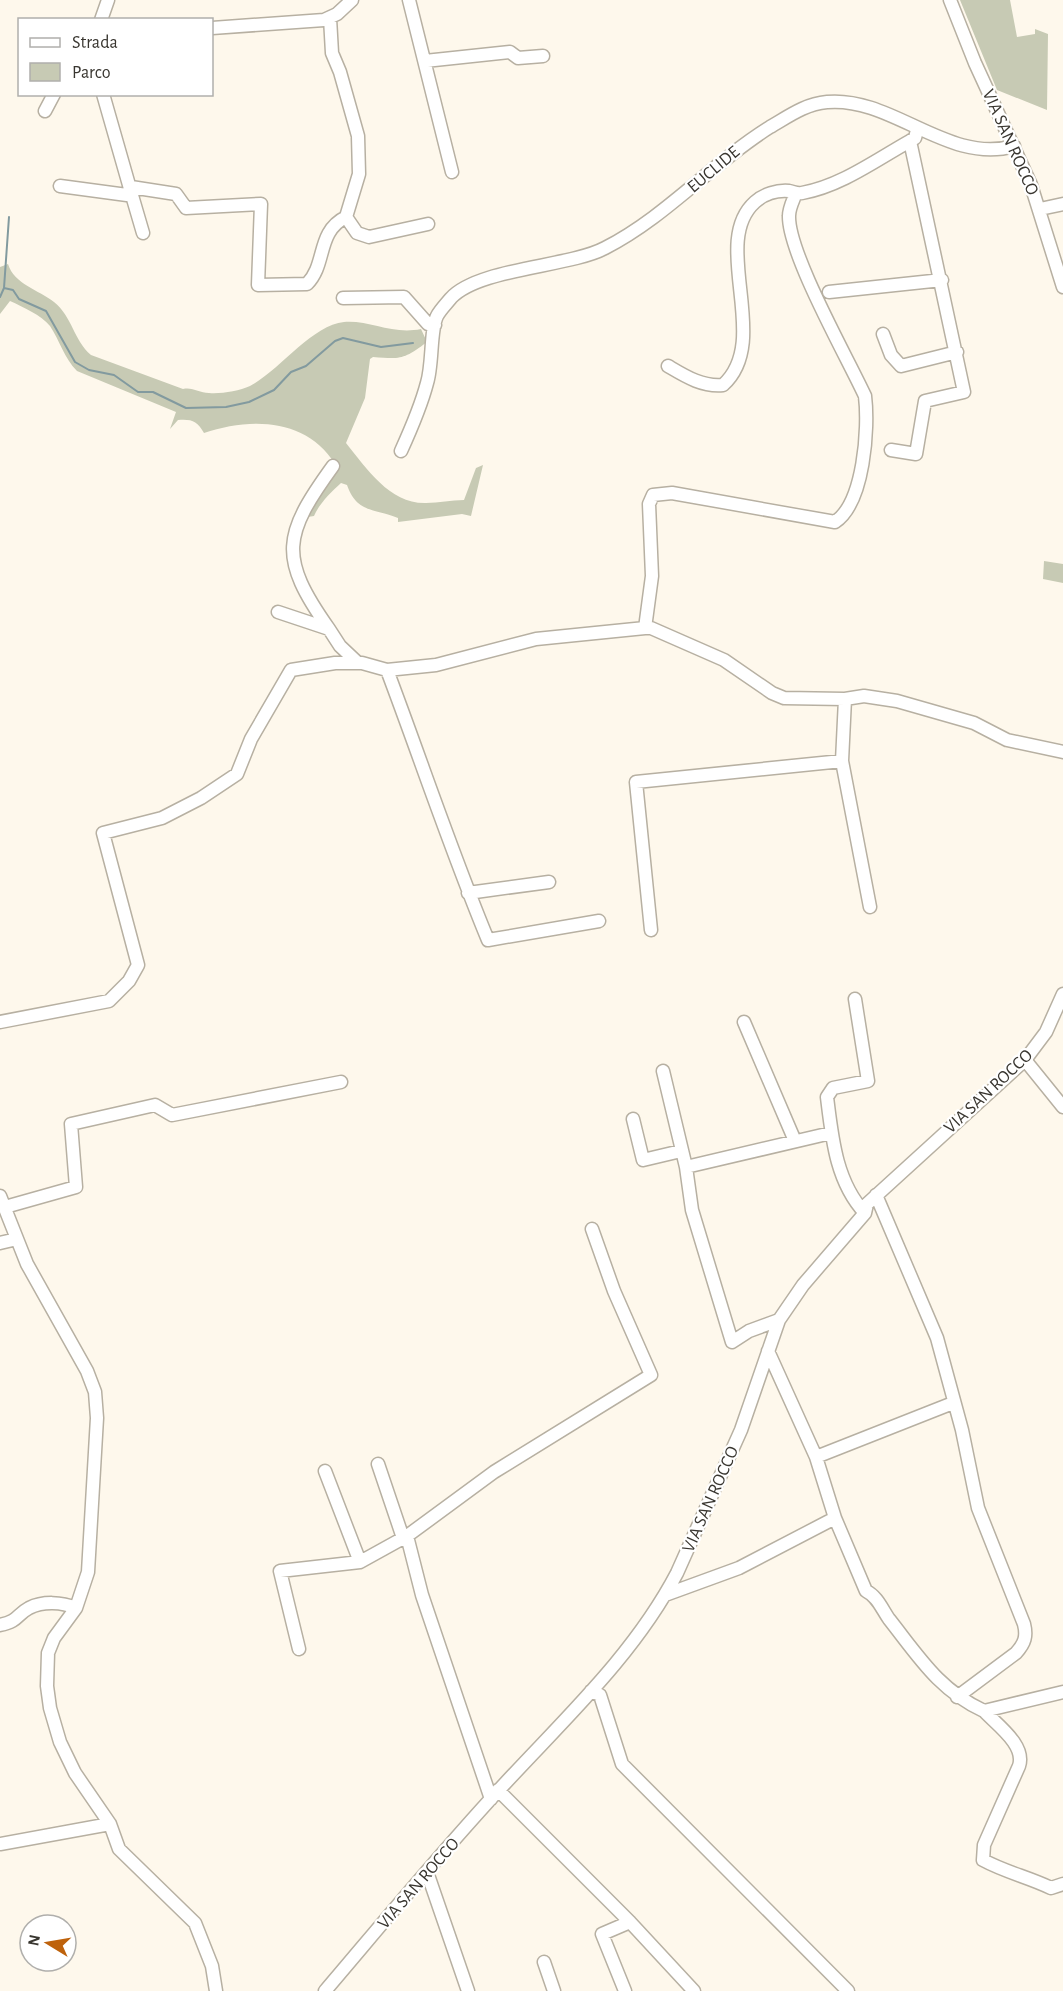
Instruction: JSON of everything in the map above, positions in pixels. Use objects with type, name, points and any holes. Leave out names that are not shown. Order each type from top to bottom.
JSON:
[{"type":"street","points":[[102,18],[108,0]]},
{"type":"street","points":[[213,28],[330,18],[352,0]]},
{"type":"street","points":[[409,0],[452,172]]},
{"type":"street","name":"VIA SAN ROCCO","points":[[950,0],[975,63],[1014,146],[1040,209],[1063,287]]},
{"type":"street","points":[[131,190],[176,194],[186,208],[261,204],[258,285],[307,284],[328,232],[336,223],[346,218],[359,174],[358,136],[340,72],[332,53],[330,18]]},
{"type":"street","points":[[424,61],[510,52],[518,58],[543,56]]},
{"type":"street","points":[[45,111],[53,96]]},
{"type":"street","points":[[104,96],[143,233]]},
{"type":"street","name":"EUCLIDE","points":[[435,325],[437,316],[452,297],[469,286],[606,248],[675,200],[743,143],[806,106],[829,102],[866,107],[917,130],[984,149],[1014,146]]},
{"type":"street","points":[[668,366],[695,381],[710,385],[723,385],[730,378],[741,356],[743,311],[738,237],[747,210],[762,196],[774,192],[796,194],[844,178],[915,138],[917,130]]},
{"type":"street","points":[[891,450],[916,454],[925,401],[964,392],[942,280],[910,141]]},
{"type":"street","points":[[60,186],[127,195],[131,190]]},
{"type":"street","points":[[645,628],[652,576],[648,515],[653,495],[672,493],[835,522],[850,507],[855,495],[866,435],[865,396],[806,270],[791,232],[789,217],[796,194]]},
{"type":"street","points":[[1040,209],[1063,204]]},
{"type":"street","points":[[346,218],[357,232],[369,237],[428,224]]},
{"type":"street","points":[[829,292],[942,280]]},
{"type":"street","points":[[343,298],[404,297],[428,324],[435,325],[427,383],[401,451]]},
{"type":"street","points":[[883,334],[891,355],[902,366],[957,352]]},
{"type":"street","points":[[333,466],[305,506],[293,536],[292,550],[299,577],[310,601],[340,646],[358,663]]},
{"type":"street","points":[[278,612],[329,629]]},
{"type":"street","points":[[0,1022],[109,1001],[129,981],[138,965],[103,833],[162,818],[201,798],[237,774],[250,739],[291,670],[335,663],[358,663],[387,670],[436,665],[536,639],[651,628],[724,660],[772,693],[798,700],[845,699],[864,696],[897,701],[974,723],[1007,740],[1063,752]]},
{"type":"street","points":[[387,670],[468,893],[488,940],[599,921]]},
{"type":"street","points":[[845,699],[842,761],[870,907]]},
{"type":"street","points":[[651,930],[636,782],[842,761]]},
{"type":"street","points":[[468,893],[549,882]]},
{"type":"street","name":"VIA SAN ROCCO","points":[[325,1991],[494,1795],[591,1691],[630,1644],[666,1595],[741,1430],[779,1320],[803,1285],[864,1213],[867,1204],[1025,1060],[1059,1017],[1063,994]]},
{"type":"street","points":[[855,999],[868,1081],[841,1086],[828,1093],[831,1133],[850,1194],[864,1213]]},
{"type":"street","points":[[744,1022],[795,1141]]},
{"type":"street","points":[[1025,1060],[1063,1107]]},
{"type":"street","points":[[663,1071],[686,1167],[692,1210],[732,1342],[749,1331],[779,1320]]},
{"type":"street","points":[[216,1991],[212,1966],[195,1923],[163,1889],[129,1861],[119,1849],[110,1824],[75,1773],[60,1742],[50,1708],[48,1653],[54,1638],[76,1608],[88,1572],[97,1418],[95,1392],[87,1371],[27,1264],[3,1202],[76,1187],[71,1124],[155,1105],[172,1115],[341,1082]]},
{"type":"street","points":[[633,1119],[643,1160],[681,1151]]},
{"type":"street","points":[[686,1167],[831,1133]]},
{"type":"street","points":[[876,1195],[937,1338],[962,1430],[978,1508],[1024,1624],[1026,1635],[1023,1646],[1016,1653],[957,1697]]},
{"type":"street","points":[[299,1649],[280,1571],[360,1562],[405,1537],[494,1472],[651,1375],[614,1291],[592,1229]]},
{"type":"street","points":[[0,1243],[17,1239]]},
{"type":"street","points":[[768,1351],[816,1457],[835,1518],[866,1591],[874,1594],[882,1610],[938,1682],[957,1697],[984,1711],[1017,1746],[1021,1761],[984,1845],[983,1860],[1007,1873],[1027,1876],[1051,1888],[1063,1884]]},
{"type":"street","points":[[816,1457],[953,1402]]},
{"type":"street","points":[[378,1464],[405,1537],[422,1595],[494,1795],[630,1922],[694,1991]]},
{"type":"street","points":[[325,1471],[360,1562]]},
{"type":"street","points":[[666,1595],[740,1568],[835,1518]]},
{"type":"street","points":[[0,1625],[18,1620],[29,1608],[46,1604],[67,1604],[76,1608]]},
{"type":"street","points":[[591,1691],[600,1695],[605,1707],[621,1764],[848,1991]]},
{"type":"street","points":[[984,1711],[1063,1692]]},
{"type":"street","points":[[0,1844],[110,1824]]},
{"type":"street","points":[[427,1872],[468,1991]]},
{"type":"street","points":[[625,1991],[602,1934],[630,1922]]},
{"type":"street","points":[[544,1962],[554,1991]]},
{"type":"green space","points":[[960,0],[1010,0],[1017,37],[1035,34],[1035,29],[1048,34],[1047,110],[997,90]]},
{"type":"green space","points":[[8,264],[21,282],[60,308],[91,355],[183,389],[205,393],[230,392],[250,386],[320,331],[332,325],[354,322],[400,330],[421,329],[427,342],[407,355],[396,358],[373,357],[370,359],[365,398],[346,443],[380,483],[401,498],[413,502],[464,500],[476,468],[483,465],[471,516],[462,514],[398,522],[398,518],[361,505],[351,494],[347,485],[341,483],[329,494],[314,516],[301,518],[335,464],[323,449],[309,438],[276,425],[240,425],[204,433],[196,423],[178,420],[170,429],[176,412],[77,371],[50,326],[37,315],[10,301],[0,314],[0,267]]},
{"type":"green space","points":[[1044,561],[1063,564],[1063,583],[1043,579]]},
{"type":"waterway","points":[[0,297],[4,288],[9,217]]},
{"type":"waterway","points":[[4,288],[13,290],[19,299],[46,311],[75,362],[89,370],[114,375],[138,392],[153,392],[186,408],[226,407],[249,402],[274,390],[291,372],[306,366],[335,341],[343,338],[381,347],[413,343]]}]
